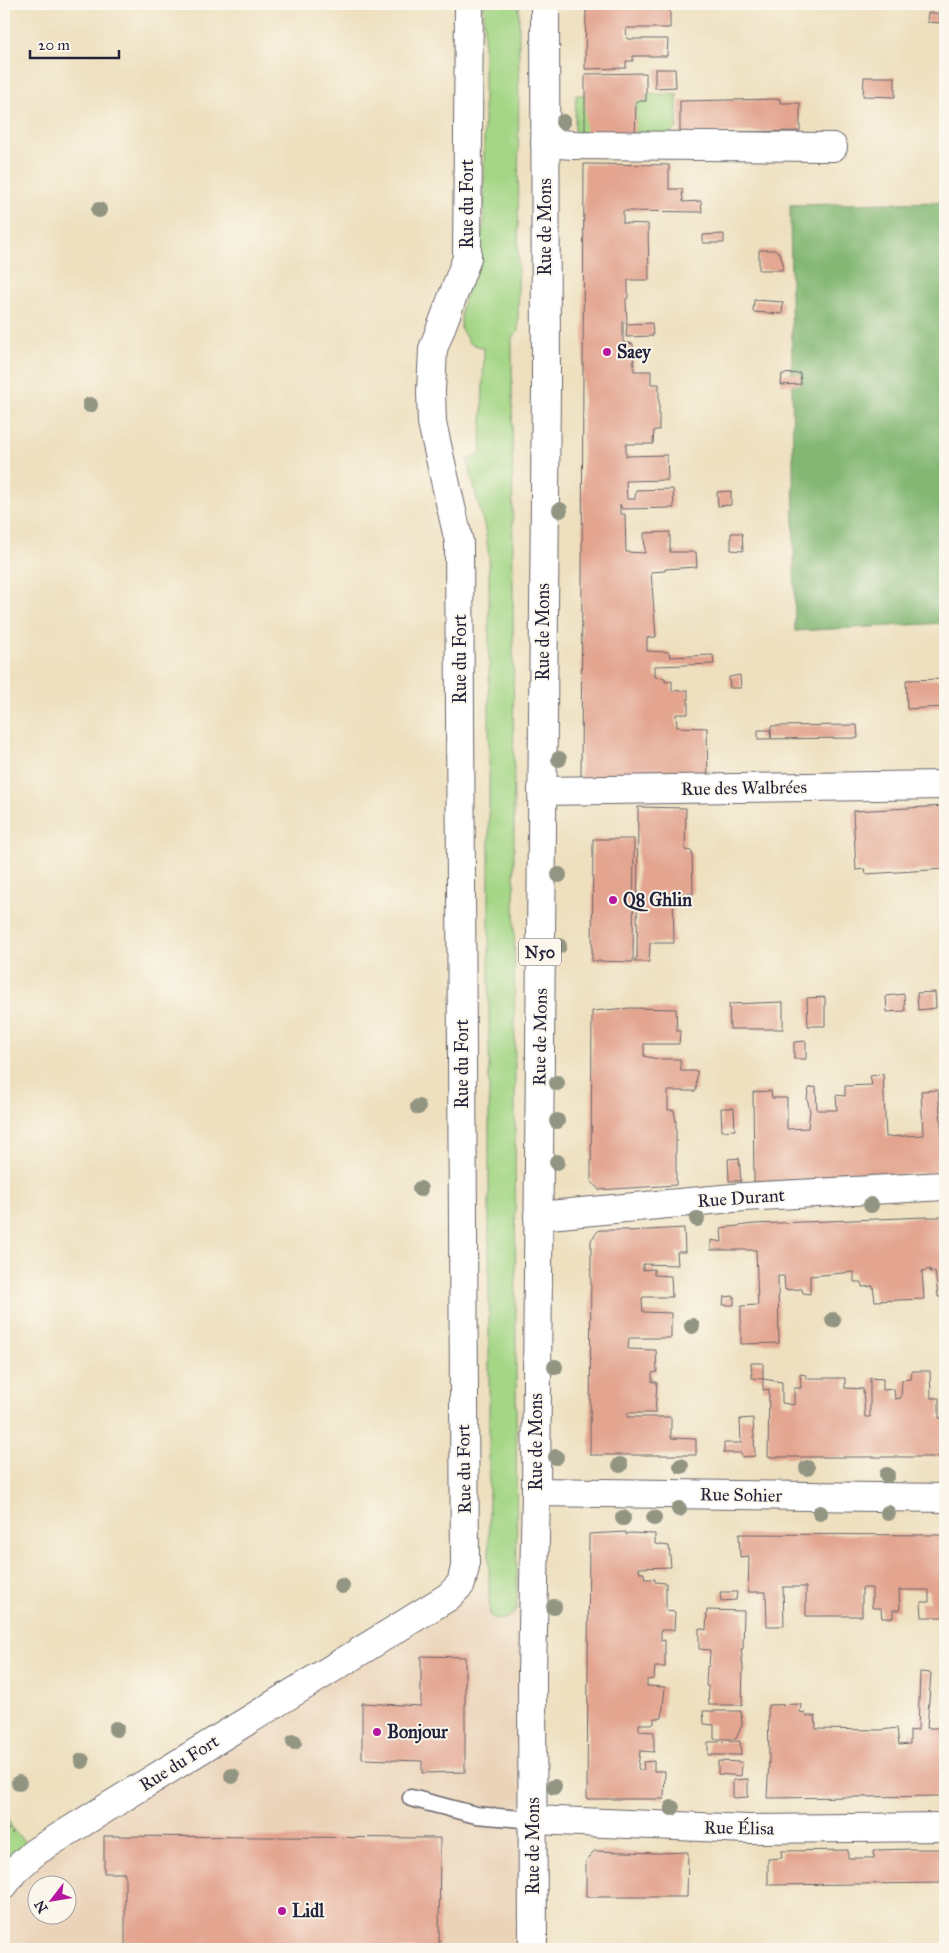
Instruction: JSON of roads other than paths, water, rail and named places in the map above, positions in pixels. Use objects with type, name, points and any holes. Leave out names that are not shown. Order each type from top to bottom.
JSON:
[{"type":"street","name":"Rue du Fort","points":[[4,1886],[14,1871],[35,1852],[448,1597],[461,1584],[465,1558],[459,542],[432,422],[431,391],[433,349],[467,258],[469,4]]},
{"type":"street","name":"Rue de Mons","points":[[532,1949],[534,1820],[532,1673],[536,1492],[546,385],[545,4]]},
{"type":"street","points":[[545,142],[574,145],[833,147]]},
{"type":"street","name":"Rue des Walbrées","points":[[542,791],[945,785]]},
{"type":"street","name":"Rue Durant","points":[[538,1216],[744,1197],[945,1186]]},
{"type":"street","name":"Rue Sohier","points":[[536,1492],[945,1498]]},
{"type":"street","name":"Rue Élisa","points":[[534,1820],[748,1829],[945,1827]]},
{"type":"lane","points":[[411,1798],[476,1815],[534,1820]]},
{"type":"place","name":"Saey","points":[[607,352]]},
{"type":"place","name":"Q8 Ghlin","points":[[613,900]]},
{"type":"place","name":"Bonjour","points":[[377,1732]]},
{"type":"place","name":"Lidl","points":[[282,1911]]}]
